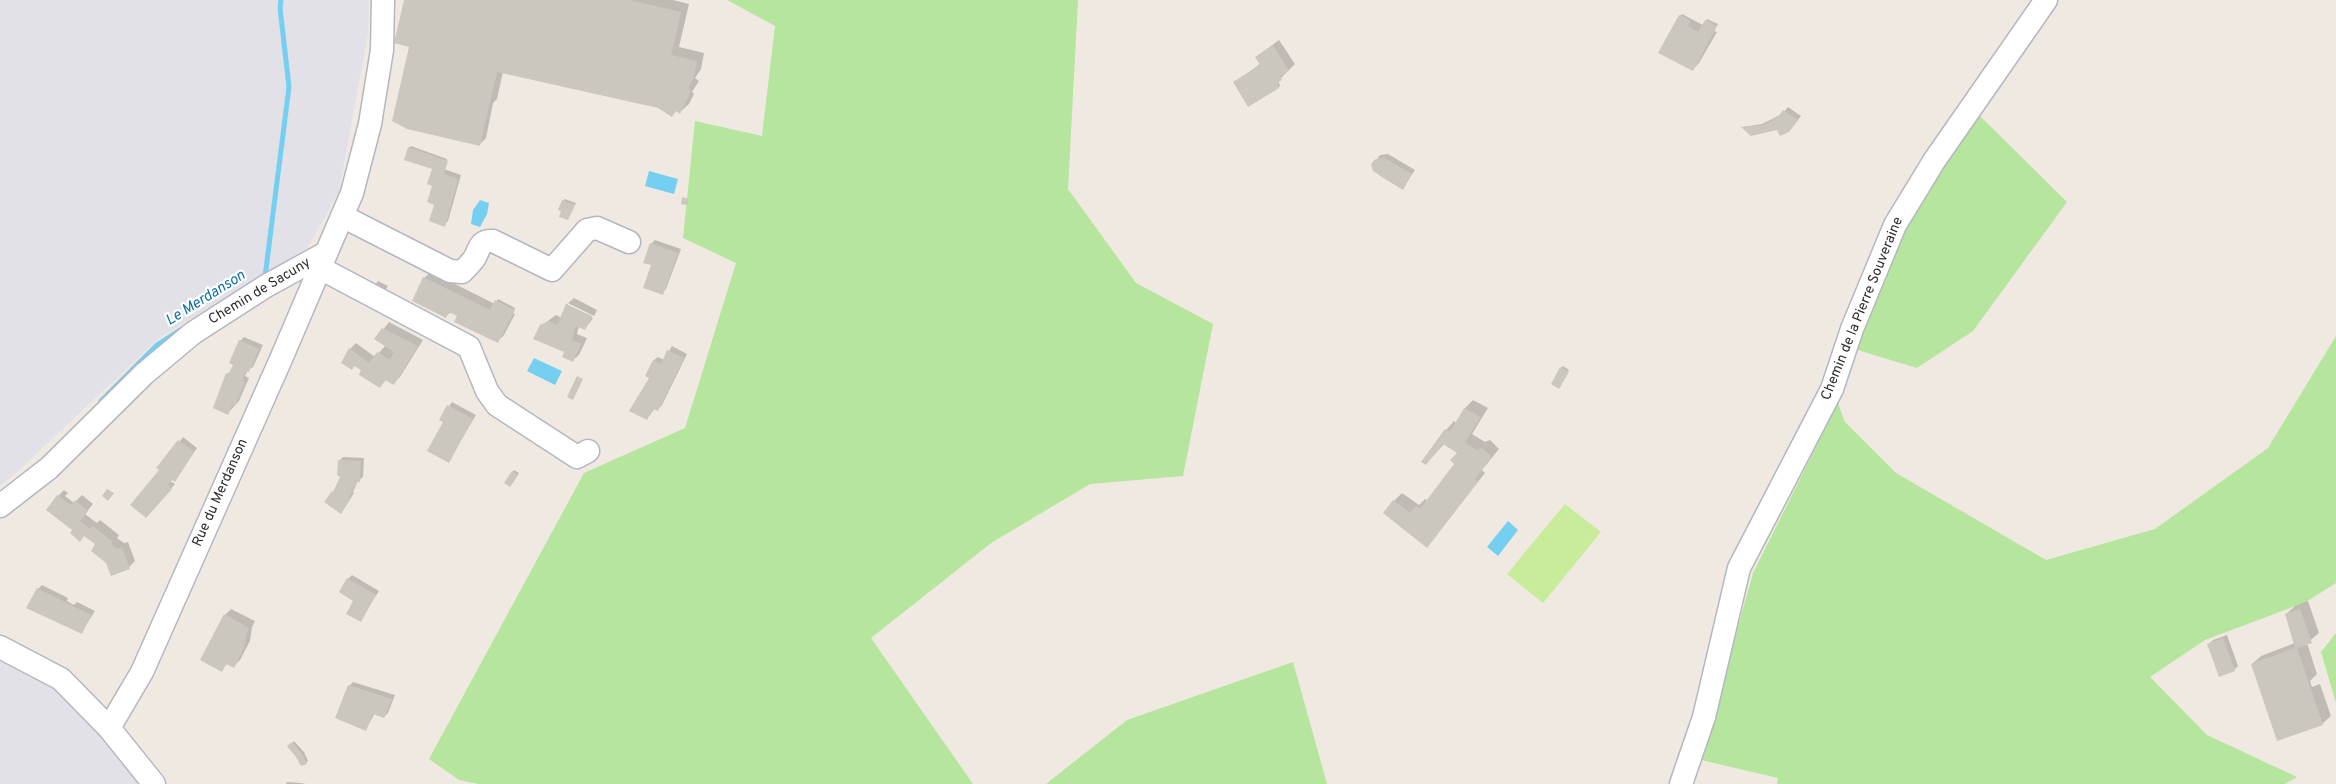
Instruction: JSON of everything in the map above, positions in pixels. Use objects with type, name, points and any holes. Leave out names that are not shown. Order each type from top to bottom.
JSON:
[{"type":"street","name":"Chemin de Sacuny","points":[[0,506],[49,468],[144,374],[193,333],[266,286],[323,261],[352,193],[370,124],[382,50],[383,0]]},
{"type":"street","name":"Chemin de la Pierre Souveraine","points":[[1681,784],[1704,717],[1739,568],[1832,389],[1852,329],[1895,225],[1934,160],[2046,0]]},
{"type":"street","points":[[342,216],[450,271],[462,272],[474,259],[482,243],[486,240],[493,241],[552,270],[587,230],[597,228],[629,242]]},
{"type":"street","points":[[323,261],[469,347],[487,391],[497,405],[577,457],[588,451]]},
{"type":"street","name":"Rue du Merdanson","points":[[109,728],[142,672],[323,261]]},
{"type":"street","points":[[0,647],[61,679],[109,728],[154,784]]},
{"type":"shaded area","points":[[0,0],[369,0],[368,34],[339,191],[307,249],[159,338],[0,486]]},
{"type":"shaded area","points":[[0,658],[60,688],[146,784],[0,784]]},
{"type":"green space","points":[[727,0],[1078,0],[1068,189],[1136,283],[1213,324],[1183,476],[1090,484],[991,543],[871,638],[973,784],[478,784],[459,780],[429,759],[584,473],[685,428],[736,263],[683,238],[695,121],[762,136],[775,26]]},
{"type":"green space","points":[[1975,111],[2067,202],[1973,331],[1917,368],[1851,348],[1895,225]]},
{"type":"green space","points":[[2336,336],[2336,583],[2306,602],[2205,640],[2150,677],[2207,735],[2297,777],[2285,784],[1777,784],[1778,778],[1701,760],[1753,573],[1838,403],[1845,422],[1896,473],[2046,560],[2155,529],[2268,448]]},
{"type":"green space","points":[[1565,504],[1601,532],[1543,603],[1507,574]]},
{"type":"green space","points":[[2336,633],[2336,703],[2321,652]]},
{"type":"green space","points":[[1293,662],[1327,784],[1046,784],[1127,720]]},
{"type":"water","points":[[649,171],[678,179],[674,194],[645,186]]},
{"type":"water","points":[[480,200],[489,203],[487,214],[480,227],[471,224],[473,210]]},
{"type":"water","points":[[534,358],[562,371],[555,385],[527,371]]},
{"type":"water","points":[[1508,521],[1518,530],[1498,556],[1487,547]]},
{"type":"building","points":[[404,0],[630,0],[681,12],[671,55],[697,61],[693,79],[688,87],[691,90],[680,114],[676,111],[672,117],[658,108],[497,72],[480,146],[407,129],[392,121],[409,47],[394,43]]},
{"type":"building","points":[[1679,15],[1691,21],[1688,26],[1698,32],[1705,20],[1717,26],[1693,71],[1658,53]]},
{"type":"building","points":[[1273,45],[1289,71],[1280,76],[1282,80],[1277,83],[1279,88],[1248,107],[1233,82],[1260,65],[1255,57]]},
{"type":"building","points":[[1783,110],[1798,120],[1789,132],[1780,136],[1777,130],[1751,136],[1741,127],[1764,125],[1778,117]]},
{"type":"building","points":[[408,147],[448,161],[444,174],[458,179],[445,227],[429,221],[434,205],[427,202],[432,186],[427,184],[432,169],[404,160]]},
{"type":"building","points":[[1379,158],[1386,159],[1412,174],[1403,190],[1373,171],[1371,165],[1374,160]]},
{"type":"building","points":[[682,197],[689,199],[687,205],[681,204]]},
{"type":"building","points":[[562,200],[575,205],[568,220],[559,217],[561,211],[558,210]]},
{"type":"building","points":[[650,243],[678,253],[663,295],[643,288],[651,265],[643,263]]},
{"type":"building","points":[[423,277],[490,310],[495,300],[515,310],[498,343],[454,322],[457,316],[449,312],[446,318],[412,301]]},
{"type":"building","points":[[566,304],[592,316],[585,330],[576,326],[573,333],[572,340],[581,344],[573,362],[562,357],[564,352],[533,339],[540,325],[549,321],[557,325]]},
{"type":"building","points":[[382,328],[418,346],[394,385],[385,380],[380,388],[359,375],[361,370],[354,366],[352,370],[341,363],[349,348],[369,363],[377,352],[390,360],[394,352],[374,339]]},
{"type":"building","points":[[239,340],[259,349],[249,372],[246,371],[242,380],[245,382],[235,406],[232,405],[228,415],[213,408],[226,373],[228,375],[233,365],[229,363]]},
{"type":"building","points":[[667,350],[684,358],[658,411],[653,409],[647,420],[629,411],[649,378],[645,376],[653,360],[661,364]]},
{"type":"building","points":[[1560,367],[1569,372],[1559,389],[1551,384]]},
{"type":"building","points":[[577,376],[583,379],[573,400],[567,397]]},
{"type":"building","points":[[447,405],[473,419],[449,463],[427,451],[443,422],[439,420]]},
{"type":"building","points":[[1464,408],[1481,417],[1465,442],[1476,450],[1482,448],[1491,458],[1475,479],[1478,482],[1427,548],[1383,513],[1393,500],[1410,513],[1416,506],[1420,509],[1454,464],[1450,460],[1457,453],[1443,444],[1426,465],[1421,462],[1445,429],[1450,432]]},
{"type":"building","points":[[178,440],[194,452],[175,482],[172,480],[168,485],[172,489],[146,518],[130,505],[159,470],[156,468]]},
{"type":"building","points":[[338,460],[361,461],[360,482],[357,482],[349,497],[351,498],[341,514],[324,502],[333,492],[340,477],[337,475]]},
{"type":"building","points":[[512,471],[518,475],[510,487],[504,483]]},
{"type":"building","points":[[107,489],[114,493],[108,501],[102,496]]},
{"type":"building","points":[[57,495],[71,505],[75,500],[88,511],[80,521],[90,529],[93,526],[113,542],[111,544],[117,549],[122,547],[130,569],[111,576],[106,563],[91,551],[95,544],[84,536],[80,542],[70,533],[72,530],[46,510]]},
{"type":"building","points":[[347,578],[376,595],[361,622],[346,614],[353,601],[339,592]]},
{"type":"building","points":[[37,588],[91,615],[82,634],[26,608]]},
{"type":"building","points":[[2300,609],[2312,643],[2297,648],[2323,725],[2277,741],[2251,664],[2295,648],[2285,614]]},
{"type":"building","points":[[224,614],[249,628],[244,648],[234,668],[226,664],[222,672],[200,660]]},
{"type":"building","points":[[2223,638],[2235,671],[2219,677],[2207,644]]},
{"type":"building","points":[[348,685],[392,699],[384,718],[373,714],[366,731],[335,718]]},
{"type":"building","points":[[292,742],[302,754],[307,764],[301,766],[287,746]]},
{"type":"waterway","name":"Le Merdanson","points":[[265,277],[289,87],[280,8],[281,0]]},
{"type":"waterway","name":"Le Merdanson","points":[[101,401],[157,345],[180,330]]}]
